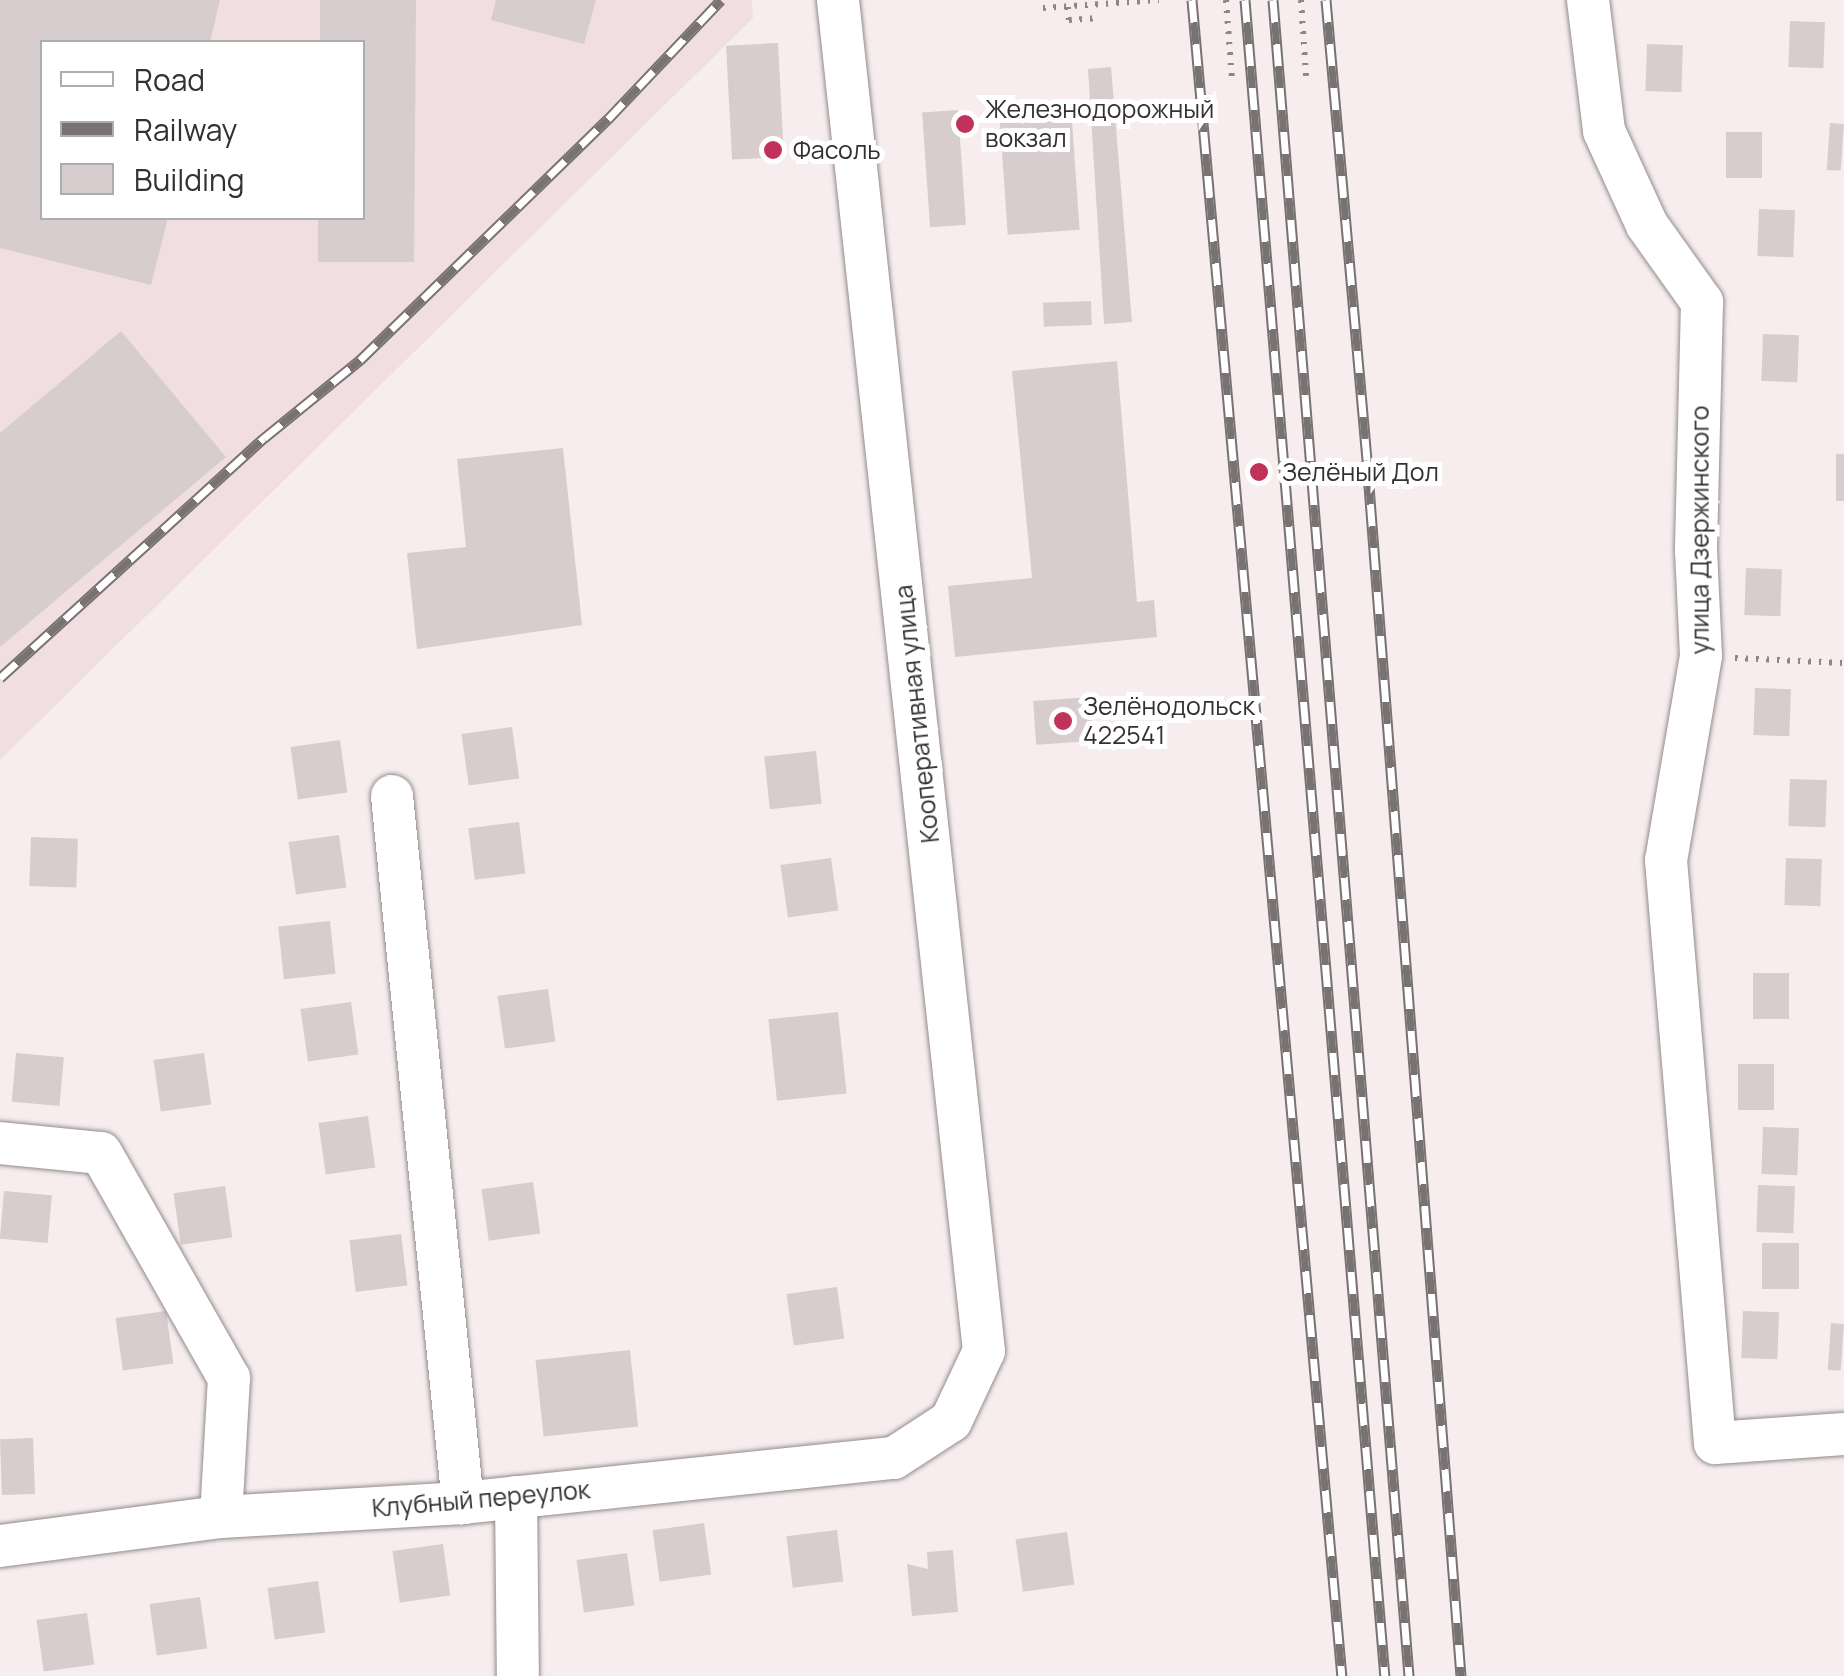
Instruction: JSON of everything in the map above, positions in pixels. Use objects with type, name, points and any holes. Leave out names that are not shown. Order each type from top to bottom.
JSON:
[{"type":"street","name":"Кооперативная улица","points":[[838,0],[984,1351],[950,1421]]},
{"type":"street","name":"улица Дзержинского","points":[[1588,0],[1604,131],[1646,226],[1702,302],[1696,550],[1701,656],[1666,860],[1714,1444],[1844,1434]]},
{"type":"street","points":[[392,796],[464,1503]]},
{"type":"street","points":[[0,1143],[101,1153],[229,1378],[222,1517]]},
{"type":"street","name":"Клубный переулок","points":[[0,1546],[222,1517],[464,1503],[894,1458],[950,1421]]},
{"type":"street","points":[[516,1497],[518,1676]]},
{"type":"path","points":[[1044,8],[1159,0]]},
{"type":"path","points":[[1226,0],[1232,79]]},
{"type":"path","points":[[1301,0],[1306,76]]},
{"type":"path","points":[[1068,6],[1070,20],[1095,18]]},
{"type":"path","points":[[1701,656],[1844,663]]},
{"type":"shaded area","points":[[0,0],[752,0],[753,18],[0,760]]},
{"type":"building","points":[[0,0],[220,0],[210,40],[40,40],[40,220],[167,220],[151,285],[0,248]]},
{"type":"building","points":[[320,0],[416,0],[414,262],[318,262],[318,220],[365,220],[365,40],[320,40]]},
{"type":"building","points":[[496,0],[596,0],[584,44],[491,20]]},
{"type":"building","points":[[1790,21],[1825,22],[1823,68],[1788,67]]},
{"type":"building","points":[[778,43],[784,157],[732,160],[726,46]]},
{"type":"building","points":[[1647,44],[1683,45],[1681,92],[1645,91]]},
{"type":"building","points":[[1111,67],[1132,322],[1104,324],[1088,69]]},
{"type":"building","points":[[1071,107],[1080,230],[1008,235],[999,112]]},
{"type":"building","points":[[958,110],[966,225],[930,227],[922,113]]},
{"type":"building","points":[[1830,123],[1844,124],[1841,171],[1827,170]]},
{"type":"building","points":[[1726,132],[1762,132],[1762,178],[1726,178]]},
{"type":"building","points":[[1759,209],[1795,210],[1793,257],[1757,256]]},
{"type":"building","points":[[1091,301],[1092,325],[1044,327],[1043,303]]},
{"type":"building","points":[[121,331],[226,457],[0,647],[0,433]]},
{"type":"building","points":[[1763,334],[1799,335],[1797,382],[1761,381]]},
{"type":"building","points":[[1117,361],[1137,602],[1154,600],[1157,637],[955,657],[948,586],[1032,578],[1012,371]]},
{"type":"building","points":[[563,448],[582,625],[417,649],[407,553],[466,547],[457,459]]},
{"type":"building","points":[[1836,454],[1844,454],[1844,501],[1836,501]]},
{"type":"building","points":[[1746,568],[1782,569],[1780,616],[1744,615]]},
{"type":"building","points":[[1755,688],[1791,689],[1789,736],[1753,735]]},
{"type":"building","points":[[1090,697],[1093,741],[1036,745],[1033,701]]},
{"type":"building","points":[[512,727],[519,778],[469,786],[461,734]]},
{"type":"building","points":[[340,740],[347,792],[298,799],[290,747]]},
{"type":"building","points":[[816,751],[822,804],[770,809],[764,756]]},
{"type":"building","points":[[1790,779],[1827,780],[1825,827],[1788,826]]},
{"type":"building","points":[[519,822],[525,874],[475,880],[468,828]]},
{"type":"building","points":[[339,835],[346,887],[296,895],[288,842]]},
{"type":"building","points":[[31,837],[78,839],[76,888],[29,886]]},
{"type":"building","points":[[831,858],[838,910],[788,918],[780,865]]},
{"type":"building","points":[[1786,858],[1822,859],[1820,906],[1784,905]]},
{"type":"building","points":[[330,921],[336,974],[284,979],[278,926]]},
{"type":"building","points":[[1753,973],[1789,973],[1789,1019],[1753,1019]]},
{"type":"building","points":[[548,989],[555,1041],[505,1049],[497,996]]},
{"type":"building","points":[[351,1002],[358,1054],[308,1062],[300,1009]]},
{"type":"building","points":[[838,1012],[847,1094],[777,1101],[768,1019]]},
{"type":"building","points":[[16,1053],[64,1057],[60,1106],[12,1102]]},
{"type":"building","points":[[204,1053],[211,1104],[161,1112],[153,1060]]},
{"type":"building","points":[[1738,1064],[1774,1064],[1774,1110],[1738,1110]]},
{"type":"building","points":[[368,1116],[375,1167],[326,1174],[318,1123]]},
{"type":"building","points":[[1763,1127],[1799,1128],[1797,1175],[1761,1174]]},
{"type":"building","points":[[533,1182],[540,1233],[489,1241],[482,1189]]},
{"type":"building","points":[[1758,1185],[1795,1186],[1793,1233],[1756,1232]]},
{"type":"building","points":[[225,1186],[232,1237],[181,1245],[174,1193]]},
{"type":"building","points":[[4,1191],[52,1195],[48,1243],[0,1239]]},
{"type":"building","points":[[401,1234],[407,1286],[356,1292],[349,1240]]},
{"type":"building","points":[[1762,1243],[1799,1243],[1799,1289],[1762,1289]]},
{"type":"building","points":[[837,1287],[844,1338],[794,1346],[786,1294]]},
{"type":"building","points":[[166,1311],[173,1363],[123,1371],[115,1318]]},
{"type":"building","points":[[1743,1311],[1779,1312],[1777,1359],[1741,1358]]},
{"type":"building","points":[[1831,1323],[1844,1324],[1841,1371],[1828,1370]]},
{"type":"building","points":[[630,1350],[638,1427],[544,1437],[536,1360]]},
{"type":"building","points":[[33,1438],[35,1494],[2,1495],[0,1439]]},
{"type":"building","points":[[704,1523],[711,1574],[660,1582],[653,1530]]},
{"type":"building","points":[[837,1530],[843,1582],[793,1588],[786,1536]]},
{"type":"building","points":[[1067,1532],[1074,1584],[1023,1592],[1016,1539]]},
{"type":"building","points":[[443,1544],[450,1595],[400,1603],[392,1551]]},
{"type":"building","points":[[953,1550],[958,1612],[912,1616],[907,1564],[928,1569],[927,1552]]},
{"type":"building","points":[[627,1553],[634,1605],[584,1613],[576,1560]]},
{"type":"building","points":[[318,1581],[325,1632],[275,1640],[267,1588]]},
{"type":"building","points":[[200,1597],[207,1648],[157,1656],[149,1604]]},
{"type":"building","points":[[87,1613],[94,1664],[44,1672],[36,1620]]},
{"type":"railway","points":[[0,678],[264,438],[360,360],[608,119],[721,0]]},
{"type":"railway","points":[[1192,0],[1342,1676]]},
{"type":"railway","points":[[1245,0],[1385,1676]]},
{"type":"railway","points":[[1273,0],[1409,1676]]},
{"type":"railway","points":[[1326,0],[1367,460],[1461,1676]]},
{"type":"place","name":"Железнодорожный вокзал","points":[[965,124]]},
{"type":"place","name":"Фасоль","points":[[773,150]]},
{"type":"place","name":"Зелёный Дол","points":[[1259,472]]},
{"type":"place","name":"Зелёнодольск 422541","points":[[1063,721]]}]
